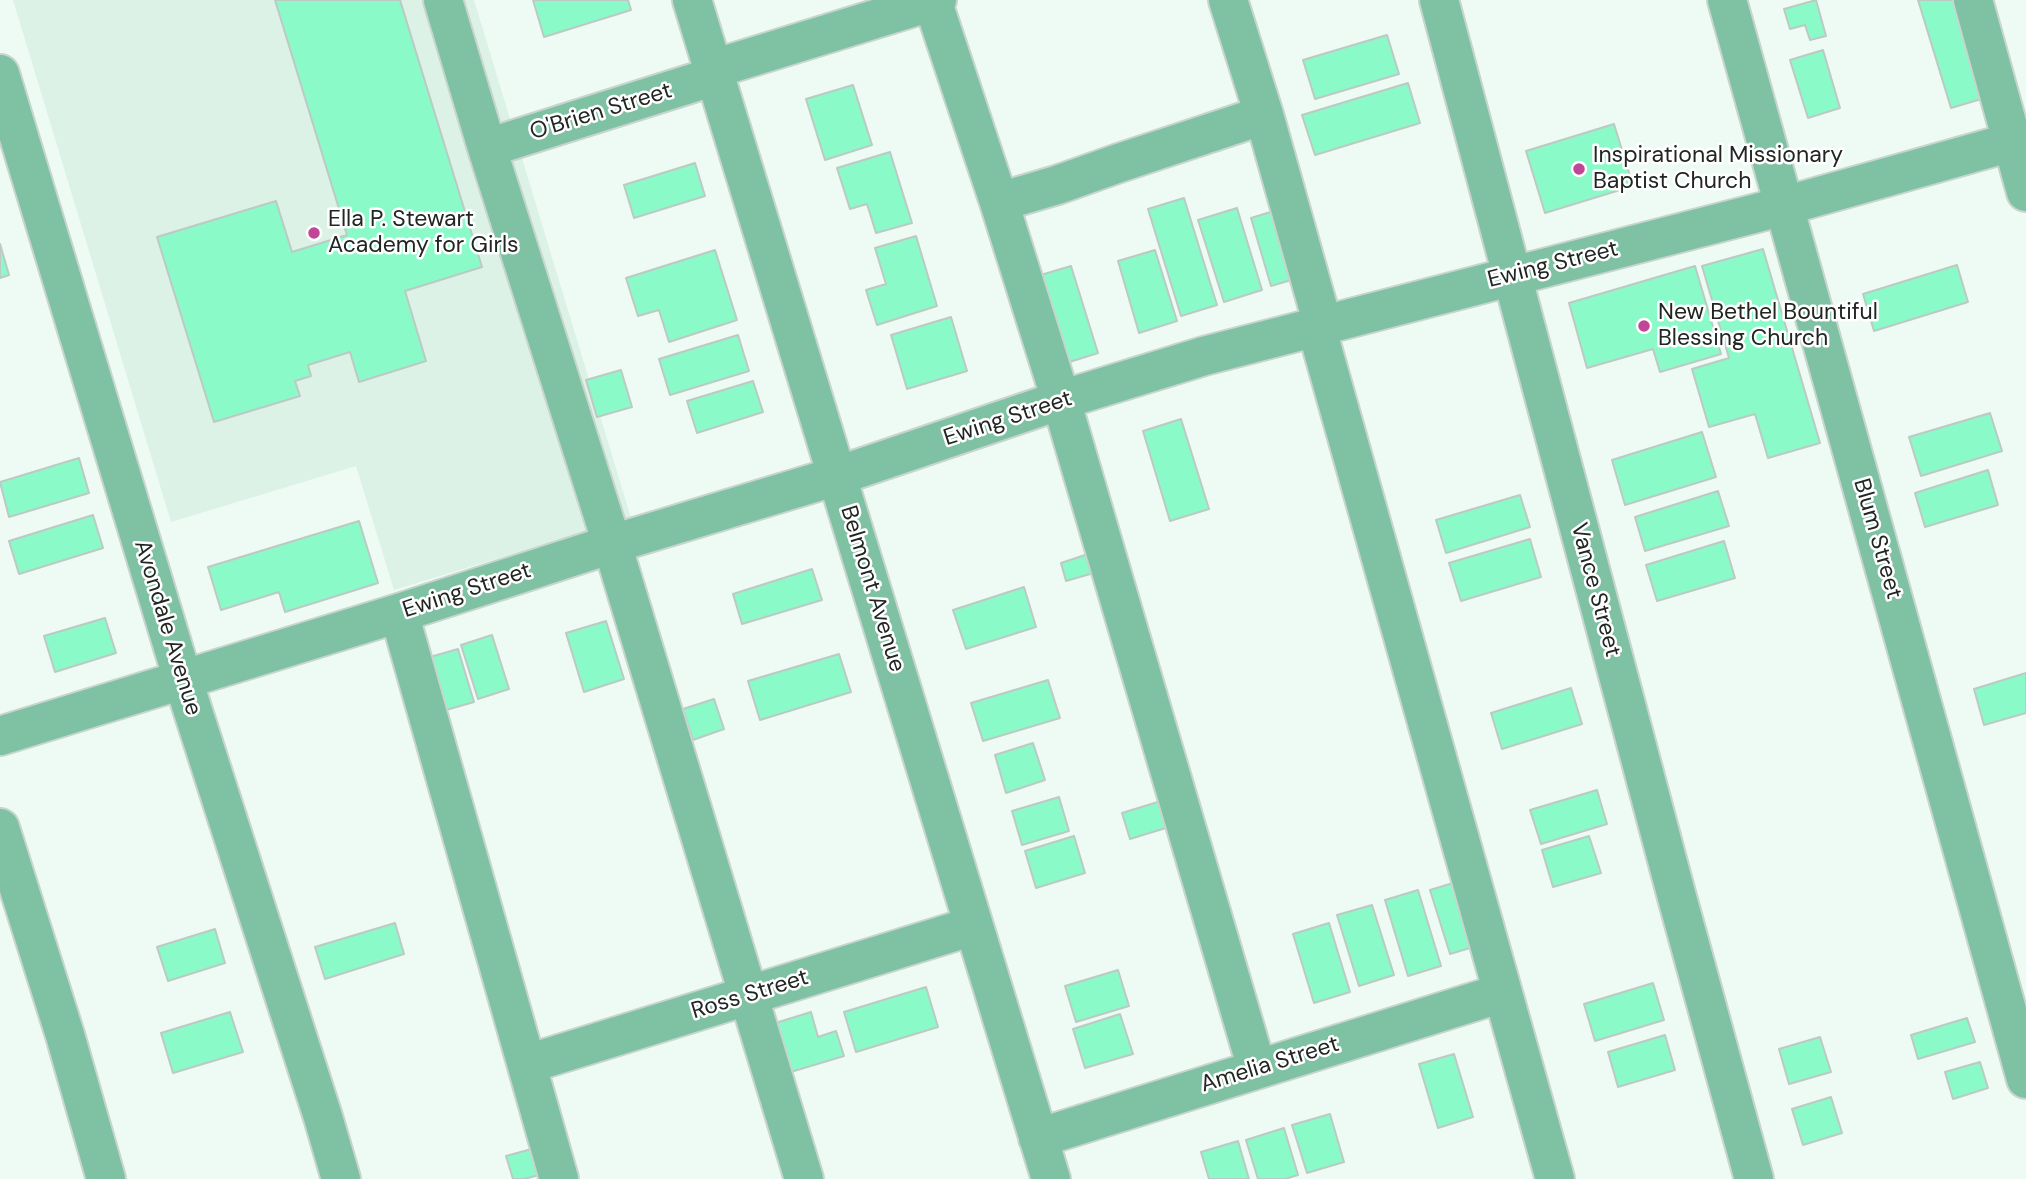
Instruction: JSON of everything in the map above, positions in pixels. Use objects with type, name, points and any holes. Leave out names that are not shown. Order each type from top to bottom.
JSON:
[{"type":"street","points":[[443,0],[612,544],[804,1179]]},
{"type":"street","name":"Belmont Avenue","points":[[692,0],[1051,1179]]},
{"type":"street","points":[[934,0],[1061,400],[1257,1069]]},
{"type":"street","name":"O'Brien Street","points":[[487,148],[934,0]]},
{"type":"street","points":[[1228,0],[1264,116],[1555,1179]]},
{"type":"street","name":"Vance Street","points":[[1439,0],[1754,1179]]},
{"type":"street","name":"Blum Street","points":[[1727,0],[2026,1079]]},
{"type":"street","points":[[1973,0],[2019,140],[2026,192]]},
{"type":"street","name":"Avondale Avenue","points":[[0,74],[183,681],[341,1179]]},
{"type":"street","points":[[999,202],[1264,116]]},
{"type":"street","name":"Ewing Street","points":[[0,736],[837,476],[1061,400],[1204,356],[1784,206],[2019,140]]},
{"type":"street","points":[[399,613],[559,1179]]},
{"type":"street","points":[[0,828],[65,1035],[106,1179]]},
{"type":"street","name":"Ross Street","points":[[527,1064],[973,926]]},
{"type":"street","name":"Amelia Street","points":[[1038,1138],[1502,993]]},
{"type":"shaded area","name":"Ella P. Stewart Academy for Girls","points":[[13,0],[474,0],[631,518],[394,590],[356,466],[171,522]]},
{"type":"building","points":[[275,0],[400,0],[482,267],[405,291],[426,361],[359,382],[350,352],[308,365],[311,376],[295,381],[300,396],[214,422],[157,237],[276,201],[292,252],[347,235]]},
{"type":"building","points":[[533,0],[628,0],[631,10],[544,37]]},
{"type":"building","points":[[1816,0],[1826,36],[1810,40],[1805,25],[1790,29],[1784,9]]},
{"type":"building","points":[[1918,0],[1959,0],[1988,97],[1951,108]]},
{"type":"building","points":[[1387,35],[1399,74],[1315,99],[1303,60]]},
{"type":"building","points":[[1823,50],[1840,108],[1808,118],[1790,60]]},
{"type":"building","points":[[1408,83],[1420,123],[1315,155],[1302,115]]},
{"type":"building","points":[[853,85],[872,145],[825,160],[806,99]]},
{"type":"building","name":"Inspirational Missionary Baptist Church","points":[[1614,124],[1633,186],[1545,213],[1526,151]]},
{"type":"building","points":[[890,152],[912,223],[876,233],[867,204],[850,209],[837,168]]},
{"type":"building","points":[[695,163],[705,196],[634,218],[624,185]]},
{"type":"building","points":[[1184,198],[1217,305],[1181,316],[1148,209]]},
{"type":"building","points":[[1237,208],[1262,290],[1224,302],[1198,220]]},
{"type":"building","points":[[1277,210],[1298,278],[1271,286],[1251,218]]},
{"type":"building","points":[[916,236],[937,306],[877,325],[866,290],[886,284],[875,248]]},
{"type":"building","points":[[0,244],[9,275],[0,278]]},
{"type":"building","points":[[1763,249],[1820,443],[1768,458],[1755,414],[1709,427],[1692,369],[1729,358],[1702,266]]},
{"type":"building","points":[[715,250],[737,320],[669,342],[659,310],[638,316],[626,278]]},
{"type":"building","points":[[1155,250],[1177,321],[1139,333],[1118,261]]},
{"type":"building","points":[[1957,265],[1968,302],[1874,331],[1863,294]]},
{"type":"building","points":[[1071,266],[1098,353],[1060,365],[1034,277]]},
{"type":"building","name":"New Bethel Bountiful Blessing Church","points":[[1695,266],[1721,354],[1660,372],[1653,349],[1587,368],[1569,303]]},
{"type":"building","points":[[951,317],[967,371],[907,389],[891,335]]},
{"type":"building","points":[[738,335],[749,371],[670,395],[659,359]]},
{"type":"building","points":[[621,370],[632,407],[597,417],[586,380]]},
{"type":"building","points":[[753,381],[763,412],[697,433],[687,401]]},
{"type":"building","points":[[1990,413],[2002,451],[1921,476],[1909,437]]},
{"type":"building","points":[[1181,419],[1209,509],[1170,521],[1143,431]]},
{"type":"building","points":[[1702,432],[1716,477],[1625,505],[1612,460]]},
{"type":"building","points":[[79,458],[89,493],[9,517],[0,482]]},
{"type":"building","points":[[1988,470],[1998,505],[1925,527],[1915,493]]},
{"type":"building","points":[[1718,491],[1729,526],[1645,551],[1635,517]]},
{"type":"building","points":[[1520,495],[1530,527],[1446,553],[1436,520]]},
{"type":"building","points":[[93,515],[103,548],[19,574],[9,541]]},
{"type":"building","points":[[359,521],[378,583],[285,612],[279,592],[221,610],[208,567]]},
{"type":"building","points":[[1530,539],[1541,577],[1461,601],[1449,563]]},
{"type":"building","points":[[1724,541],[1735,578],[1657,601],[1646,565]]},
{"type":"building","points":[[1091,553],[1097,572],[1066,581],[1061,563]]},
{"type":"building","points":[[812,569],[822,600],[742,624],[733,594]]},
{"type":"building","points":[[1024,587],[1036,627],[966,649],[953,610]]},
{"type":"building","points":[[105,618],[116,653],[55,672],[44,636]]},
{"type":"building","points":[[606,621],[624,679],[584,692],[566,633]]},
{"type":"building","points":[[492,635],[509,689],[478,699],[461,645]]},
{"type":"building","points":[[458,649],[474,702],[439,712],[423,659]]},
{"type":"building","points":[[839,654],[851,692],[760,720],[748,681]]},
{"type":"building","points":[[2026,673],[2026,713],[1984,725],[1974,689]]},
{"type":"building","points":[[1048,680],[1060,718],[983,741],[971,703]]},
{"type":"building","points":[[1571,688],[1582,724],[1502,749],[1491,713]]},
{"type":"building","points":[[714,699],[724,729],[693,740],[683,709]]},
{"type":"building","points":[[1033,743],[1045,780],[1006,793],[995,755]]},
{"type":"building","points":[[1597,790],[1607,824],[1541,844],[1530,810]]},
{"type":"building","points":[[1059,797],[1069,831],[1022,845],[1012,811]]},
{"type":"building","points":[[1161,801],[1169,827],[1130,839],[1122,813]]},
{"type":"building","points":[[1074,836],[1085,873],[1036,888],[1025,851]]},
{"type":"building","points":[[1589,836],[1601,873],[1553,887],[1542,850]]},
{"type":"building","points":[[1463,880],[1483,944],[1450,954],[1430,890]]},
{"type":"building","points":[[1418,890],[1441,966],[1408,976],[1385,900]]},
{"type":"building","points":[[1372,905],[1394,975],[1359,986],[1337,915]]},
{"type":"building","points":[[395,923],[404,954],[325,979],[315,947]]},
{"type":"building","points":[[1329,923],[1350,992],[1314,1003],[1293,934]]},
{"type":"building","points":[[215,929],[225,963],[168,981],[157,947]]},
{"type":"building","points":[[1118,970],[1129,1006],[1076,1022],[1065,986]]},
{"type":"building","points":[[1653,983],[1664,1020],[1595,1041],[1584,1004]]},
{"type":"building","points":[[926,987],[938,1027],[856,1052],[844,1012]]},
{"type":"building","points":[[230,1012],[243,1052],[173,1073],[161,1033]]},
{"type":"building","points":[[811,1012],[818,1037],[836,1031],[844,1056],[784,1074],[769,1025]]},
{"type":"building","points":[[1120,1014],[1133,1054],[1085,1068],[1073,1029]]},
{"type":"building","points":[[1967,1018],[1975,1042],[1918,1059],[1911,1035]]},
{"type":"building","points":[[1665,1035],[1675,1070],[1618,1087],[1608,1052]]},
{"type":"building","points":[[1820,1037],[1831,1072],[1789,1084],[1779,1049]]},
{"type":"building","points":[[1454,1054],[1473,1117],[1438,1128],[1419,1064]]},
{"type":"building","points":[[1980,1062],[1988,1088],[1953,1099],[1945,1072]]},
{"type":"building","points":[[1831,1097],[1842,1133],[1803,1145],[1792,1109]]},
{"type":"building","points":[[1330,1114],[1344,1162],[1307,1173],[1292,1125]]},
{"type":"building","points":[[1284,1128],[1298,1175],[1285,1179],[1258,1179],[1246,1140]]},
{"type":"building","points":[[1238,1141],[1249,1179],[1209,1179],[1201,1152]]},
{"type":"building","points":[[539,1147],[547,1173],[513,1179],[506,1156]]},
{"type":"place","name":"Inspirational Missionary Baptist Church","points":[[1579,169]]},
{"type":"place","name":"Ella P. Stewart Academy for Girls","points":[[314,233]]},
{"type":"place","name":"New Bethel Bountiful Blessing Church","points":[[1644,326]]}]
